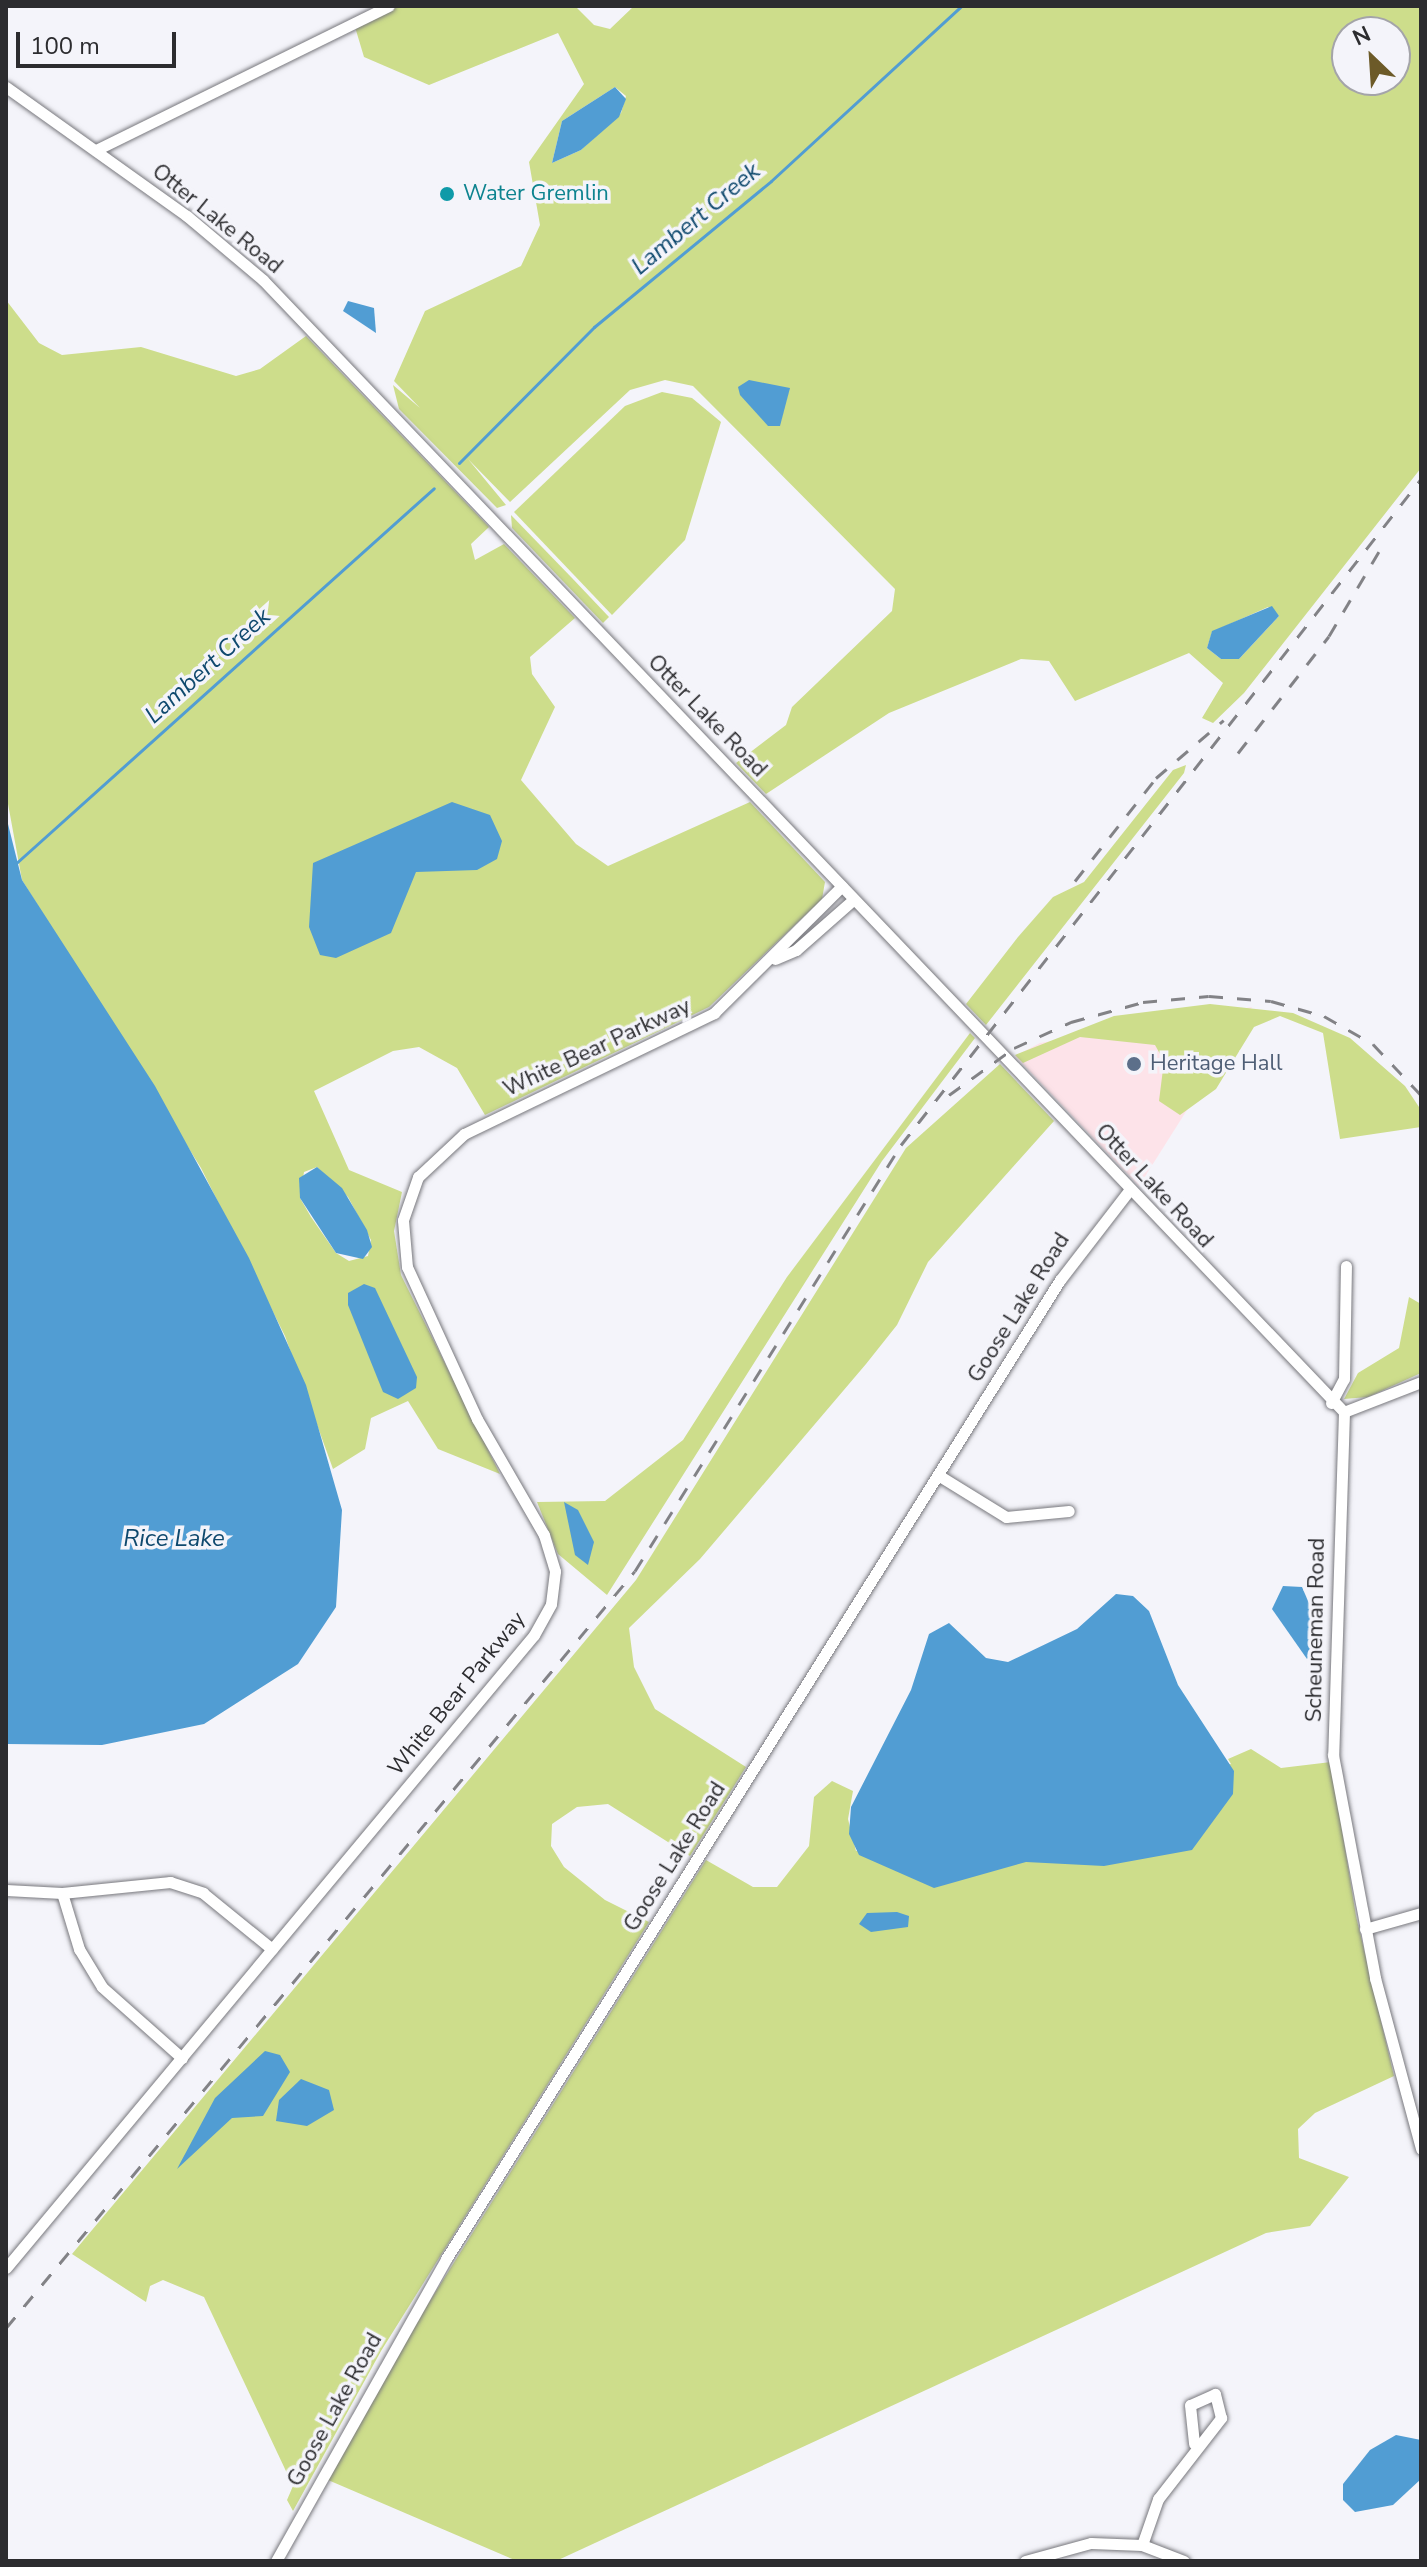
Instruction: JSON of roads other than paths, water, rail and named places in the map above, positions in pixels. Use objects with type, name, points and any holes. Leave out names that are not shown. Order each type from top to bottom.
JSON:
[{"type":"street","points":[[96,150],[389,6]]},
{"type":"street","name":"Otter Lake Road","points":[[6,87],[96,150],[263,280],[1331,1403],[1344,1412]]},
{"type":"street","name":"White Bear Parkway","points":[[6,2268],[534,1635],[554,1589],[544,1535],[472,1409],[408,1270],[402,1229],[416,1180],[464,1134],[705,1019],[775,959],[842,886]]},
{"type":"street","name":"White Bear Parkway","points":[[775,959],[796,950],[854,899]]},
{"type":"street","name":"Goose Lake Road","points":[[276,2561],[409,2319],[1080,1250],[1130,1189]]},
{"type":"street","points":[[1331,1403],[1344,1379],[1346,1266]]},
{"type":"street","points":[[1344,1412],[1421,1382]]},
{"type":"street","name":"Scheuneman Road","points":[[1344,1412],[1333,1755],[1365,1929],[1421,2149]]},
{"type":"street","points":[[938,1475],[1006,1517],[1069,1511]]},
{"type":"street","points":[[6,1890],[62,1893],[155,1881],[185,1885],[272,1949]]},
{"type":"street","points":[[62,1893],[79,1949],[102,1987],[182,2058]]},
{"type":"street","points":[[1365,1929],[1421,1913]]},
{"type":"street","points":[[1142,2545],[1158,2499],[1194,2444]]},
{"type":"street","points":[[1025,2561],[1070,2544],[1142,2545],[1184,2561]]},
{"type":"water","points":[[615,87],[626,99],[619,117],[581,150],[552,163],[562,121]]},
{"type":"water","points":[[348,301],[374,308],[376,333],[343,311]]},
{"type":"water","points":[[749,380],[790,388],[780,426],[768,426],[740,395],[738,387]]},
{"type":"water","points":[[1272,606],[1279,616],[1239,659],[1221,659],[1207,648],[1212,631]]},
{"type":"water","name":"Rice Lake","points":[[6,721],[8,824],[22,880],[155,1086],[249,1258],[306,1385],[342,1510],[336,1607],[298,1664],[204,1724],[102,1745],[6,1744]]},
{"type":"water","points":[[452,802],[490,815],[502,841],[497,859],[477,870],[416,872],[391,933],[336,958],[320,955],[309,927],[313,863]]},
{"type":"water","points":[[317,1167],[342,1188],[367,1230],[372,1247],[363,1259],[336,1253],[300,1198],[299,1178]]},
{"type":"water","points":[[364,1284],[375,1288],[417,1377],[416,1388],[398,1399],[383,1392],[348,1305],[348,1293]]},
{"type":"water","points":[[564,1502],[578,1510],[594,1542],[588,1565],[575,1555]]},
{"type":"water","points":[[1283,1586],[1302,1587],[1314,1615],[1317,1650],[1307,1659],[1272,1609]]},
{"type":"water","points":[[1116,1594],[1133,1596],[1149,1611],[1178,1685],[1234,1771],[1233,1794],[1192,1850],[1104,1866],[1026,1862],[934,1888],[859,1855],[849,1834],[851,1807],[911,1690],[929,1634],[949,1623],[986,1658],[1008,1662],[1077,1629]]},
{"type":"water","points":[[897,1912],[909,1916],[908,1927],[871,1932],[859,1924],[867,1913]]},
{"type":"water","points":[[265,2051],[280,2055],[290,2072],[263,2116],[232,2118],[177,2169],[215,2098]]},
{"type":"water","points":[[301,2079],[329,2090],[334,2110],[307,2126],[276,2121],[279,2100]]},
{"type":"water","points":[[1396,2435],[1421,2440],[1421,2479],[1393,2505],[1355,2512],[1343,2500],[1343,2484],[1370,2450]]},
{"type":"waterway","name":"Lambert Creek","points":[[459,463],[594,327],[771,181],[961,6]]},
{"type":"waterway","name":"Lambert Creek","points":[[14,865],[434,488]]},
{"type":"railway","points":[[6,2328],[635,1571],[901,1145],[1421,479]]},
{"type":"railway","points":[[1238,753],[1329,636],[1384,543]]},
{"type":"railway","points":[[1075,881],[1156,778],[1224,720]]},
{"type":"railway","points":[[949,1095],[1014,1048],[1071,1022],[1143,1002],[1209,996],[1271,1001],[1324,1016],[1373,1044],[1421,1095]]},
{"type":"place","name":"Water Gremlin","points":[[447,194]]},
{"type":"place","name":"Heritage Hall","points":[[1134,1064]]}]
